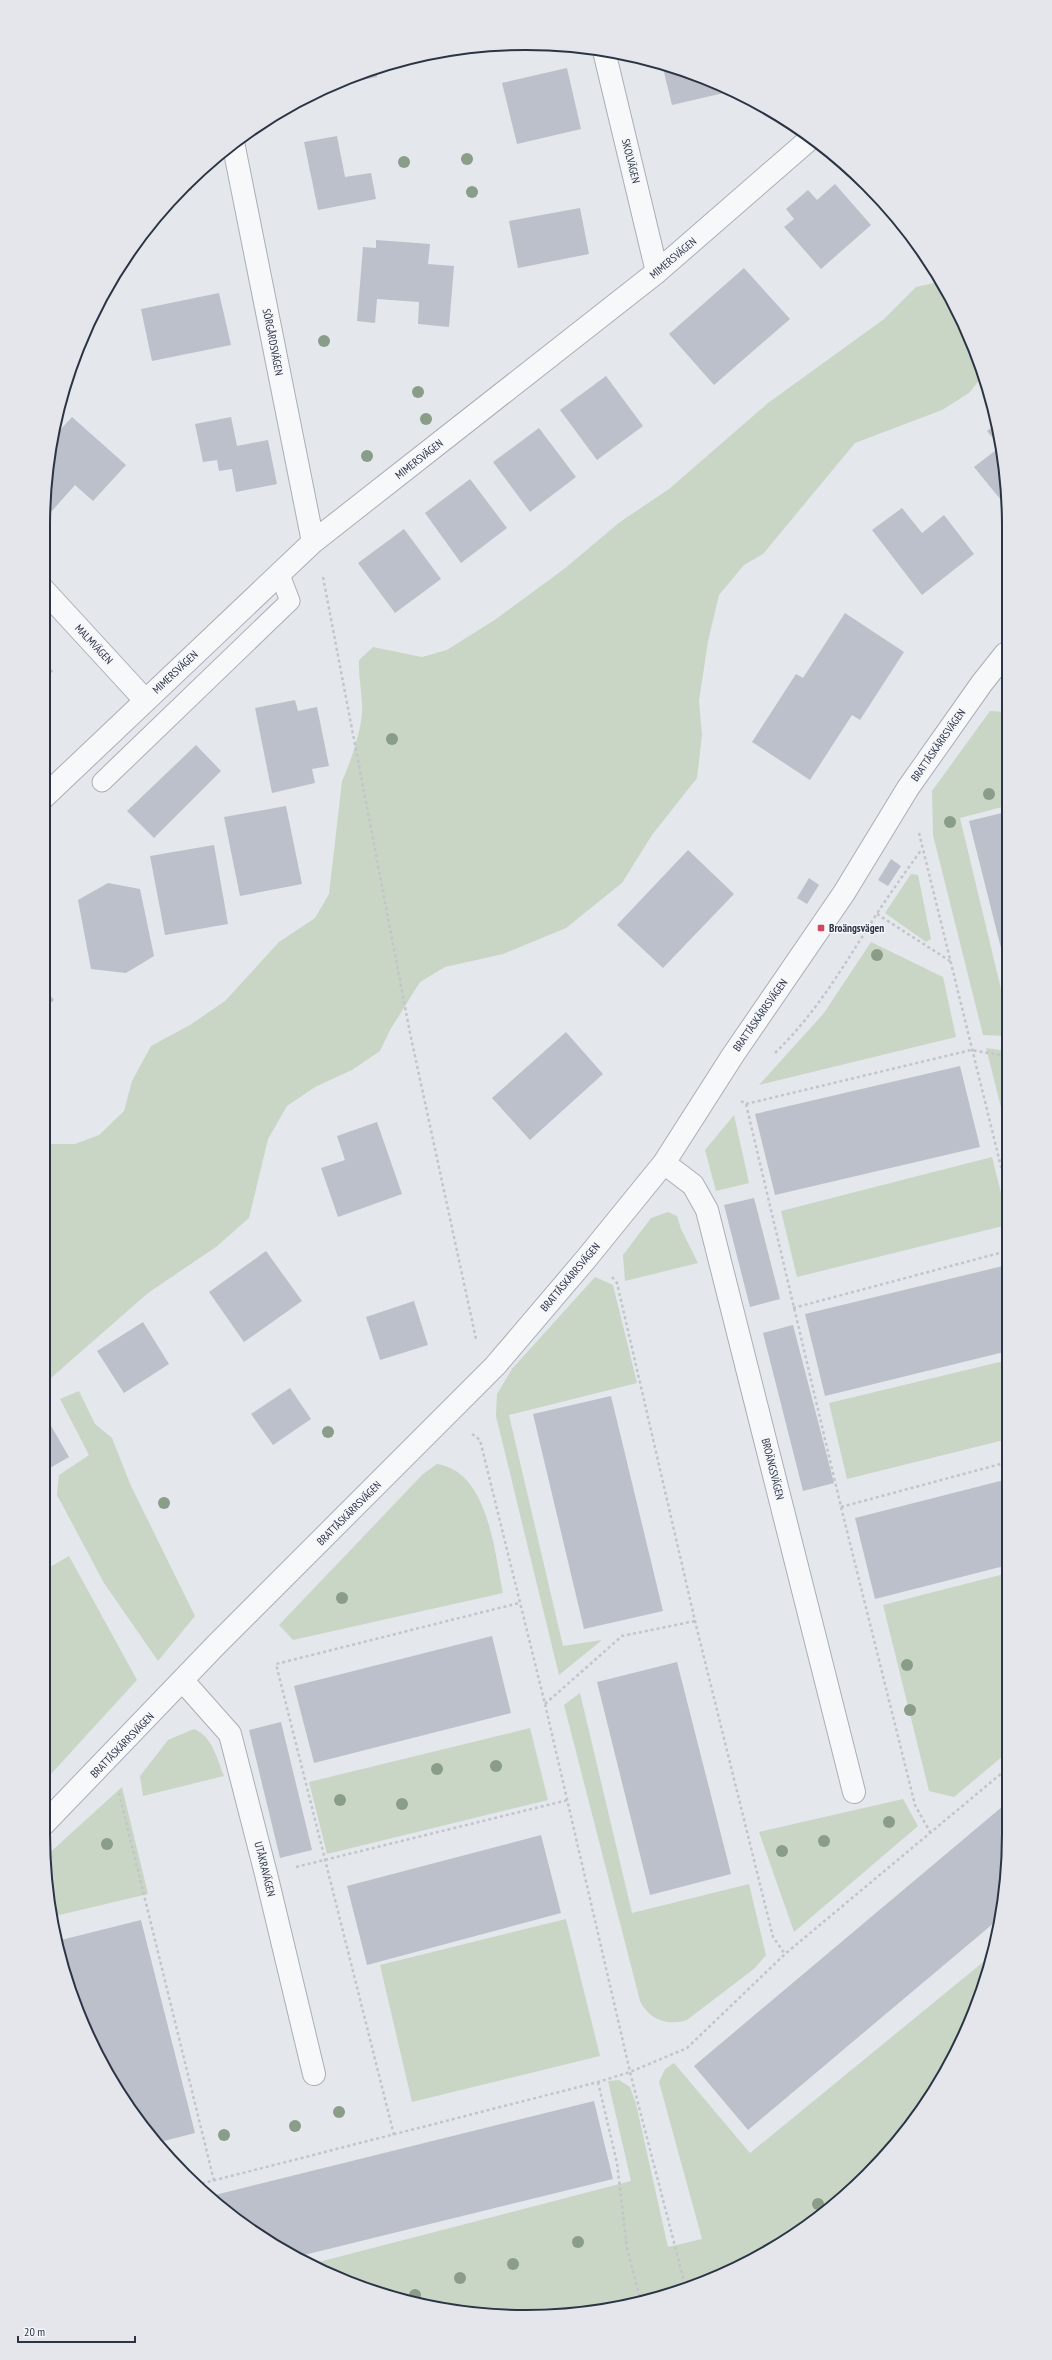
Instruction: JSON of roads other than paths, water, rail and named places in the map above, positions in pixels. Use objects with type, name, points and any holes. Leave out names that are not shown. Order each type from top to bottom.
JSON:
[{"type":"street","name":"SKOLVÄGEN","points":[[605,57],[657,272]]},
{"type":"street","name":"MIMERSVÄGEN","points":[[50,791],[280,575],[313,542],[657,272],[807,142]]},
{"type":"street","name":"SÖRGÅRDSVÄGEN","points":[[234,149],[313,542]]},
{"type":"street","name":"MALMVÄGEN","points":[[50,597],[146,700]]},
{"type":"street","name":"BRATTÅSKÄRRSVÄGEN","points":[[50,1818],[216,1645],[450,1413],[500,1360],[664,1162],[733,1055],[844,893],[908,788],[982,683],[1002,658]]},
{"type":"street","name":"BROÄNGSVÄGEN","points":[[664,1162],[693,1185],[707,1210],[854,1792]]},
{"type":"street","name":"UTÅKRAVÄGEN","points":[[183,1681],[230,1734],[266,1874],[314,2074]]},
{"type":"lane","points":[[102,782],[290,601],[280,575]]},
{"type":"place","name":"Broängsvägen","points":[[821,928]]}]
